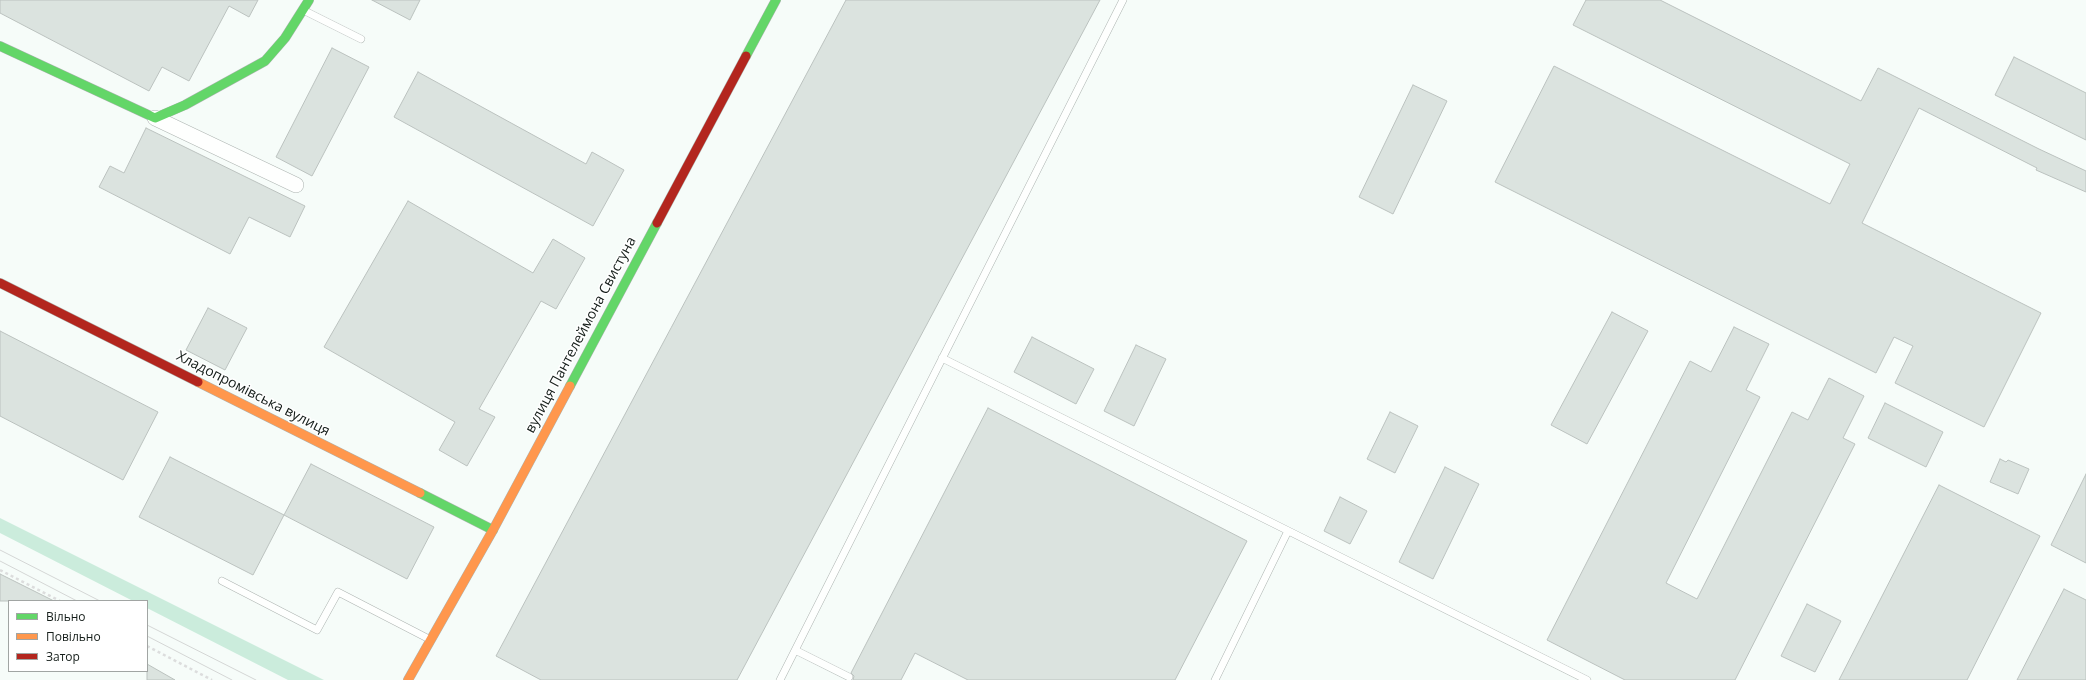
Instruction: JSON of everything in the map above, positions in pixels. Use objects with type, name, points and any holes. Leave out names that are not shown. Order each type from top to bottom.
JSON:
[{"type":"street","points":[[155,118],[184,105],[265,61],[276,50],[309,0]]},
{"type":"street","name":"вулиця Пантелеймона Свистуна","points":[[408,680],[493,530],[776,0]]},
{"type":"street","points":[[0,46],[296,185]]},
{"type":"street","name":"Хладопромівська вулиця","points":[[0,283],[493,530]]},
{"type":"lane","points":[[780,680],[1123,0]]},
{"type":"lane","points":[[303,10],[361,39]]},
{"type":"lane","points":[[942,358],[1587,680]]},
{"type":"lane","points":[[1215,680],[1288,531]]},
{"type":"lane","points":[[222,581],[317,630],[338,592],[430,640]]},
{"type":"lane","points":[[797,651],[849,677]]},
{"type":"path","points":[[0,570],[58,600]]},
{"type":"path","points":[[148,647],[212,680]]},
{"type":"green space","points":[[0,518],[324,680],[288,680],[148,609],[148,600],[131,600],[0,533]]},
{"type":"building","points":[[0,0],[258,0],[249,17],[229,6],[189,81],[162,67],[149,91],[0,13]]},
{"type":"building","points":[[372,0],[420,0],[410,20]]},
{"type":"building","points":[[846,0],[1100,0],[737,680],[541,680],[496,656]]},
{"type":"building","points":[[1586,0],[1660,0],[1861,101],[1878,68],[2086,171],[2086,192],[2036,170],[2037,168],[1919,108],[1862,223],[2041,313],[1984,427],[1895,383],[1913,346],[1894,337],[1876,373],[1495,182],[1554,66],[1830,204],[1850,164],[1573,25]]},
{"type":"building","points":[[332,48],[369,67],[312,176],[276,157]]},
{"type":"building","points":[[2014,57],[2086,93],[2086,140],[1995,95]]},
{"type":"building","points":[[418,72],[586,164],[592,152],[624,170],[593,226],[394,117]]},
{"type":"building","points":[[1413,85],[1447,101],[1393,214],[1359,197]]},
{"type":"building","points":[[146,128],[305,206],[290,237],[249,217],[230,254],[99,187],[110,166],[124,173]]},
{"type":"building","points":[[408,201],[533,273],[553,239],[585,258],[556,309],[541,301],[479,409],[495,417],[467,466],[439,450],[455,422],[324,347]]},
{"type":"building","points":[[208,308],[247,328],[225,370],[186,350]]},
{"type":"building","points":[[1612,312],[1648,331],[1587,444],[1551,425]]},
{"type":"building","points":[[1734,327],[1769,344],[1746,390],[1760,397],[1666,583],[1697,599],[1792,412],[1808,420],[1829,378],[1864,396],[1843,438],[1855,444],[1735,680],[1625,680],[1547,640],[1690,361],[1711,372]]},
{"type":"building","points":[[0,331],[158,412],[123,480],[0,416]]},
{"type":"building","points":[[1032,337],[1094,369],[1076,404],[1014,372]]},
{"type":"building","points":[[1136,345],[1166,359],[1134,426],[1104,411]]},
{"type":"building","points":[[1885,403],[1943,432],[1926,467],[1868,438]]},
{"type":"building","points":[[988,408],[1247,541],[1175,680],[968,680],[915,653],[901,680],[853,680],[854,676],[851,673]]},
{"type":"building","points":[[1390,412],[1418,426],[1395,473],[1367,459]]},
{"type":"building","points":[[170,457],[284,515],[253,575],[139,517]]},
{"type":"building","points":[[2000,459],[2006,462],[2008,460],[2029,469],[2018,494],[1990,482]]},
{"type":"building","points":[[311,464],[434,527],[407,579],[284,515]]},
{"type":"building","points":[[1445,467],[1479,484],[1433,579],[1399,562]]},
{"type":"building","points":[[2086,474],[2086,563],[2051,545]]},
{"type":"building","points":[[1939,485],[2040,536],[1967,680],[1839,680]]},
{"type":"building","points":[[1340,497],[1367,511],[1350,544],[1324,531]]},
{"type":"building","points":[[0,574],[52,600],[8,600],[0,601]]},
{"type":"building","points":[[2064,589],[2086,600],[2086,680],[2017,680]]},
{"type":"building","points":[[1807,604],[1841,621],[1815,672],[1781,656]]},
{"type":"building","points":[[148,665],[175,680],[147,680]]},
{"type":"tram line","points":[[0,550],[98,600]]},
{"type":"tram line","points":[[0,561],[75,600]]},
{"type":"tram line","points":[[148,626],[256,680]]},
{"type":"tram line","points":[[148,637],[232,680]]},
{"type":"traffic: fast","points":[[0,46],[155,118],[185,105],[265,61],[285,38],[309,0]]},
{"type":"traffic: fast","points":[[746,56],[776,0]]},
{"type":"traffic: fast","points":[[570,386],[657,223]]},
{"type":"traffic: fast","points":[[420,493],[493,530]]},
{"type":"traffic: slow","points":[[198,382],[420,493]]},
{"type":"traffic: slow","points":[[408,680],[493,530],[570,386]]},
{"type":"traffic: jam","points":[[657,223],[746,56]]},
{"type":"traffic: jam","points":[[0,283],[198,382]]}]
